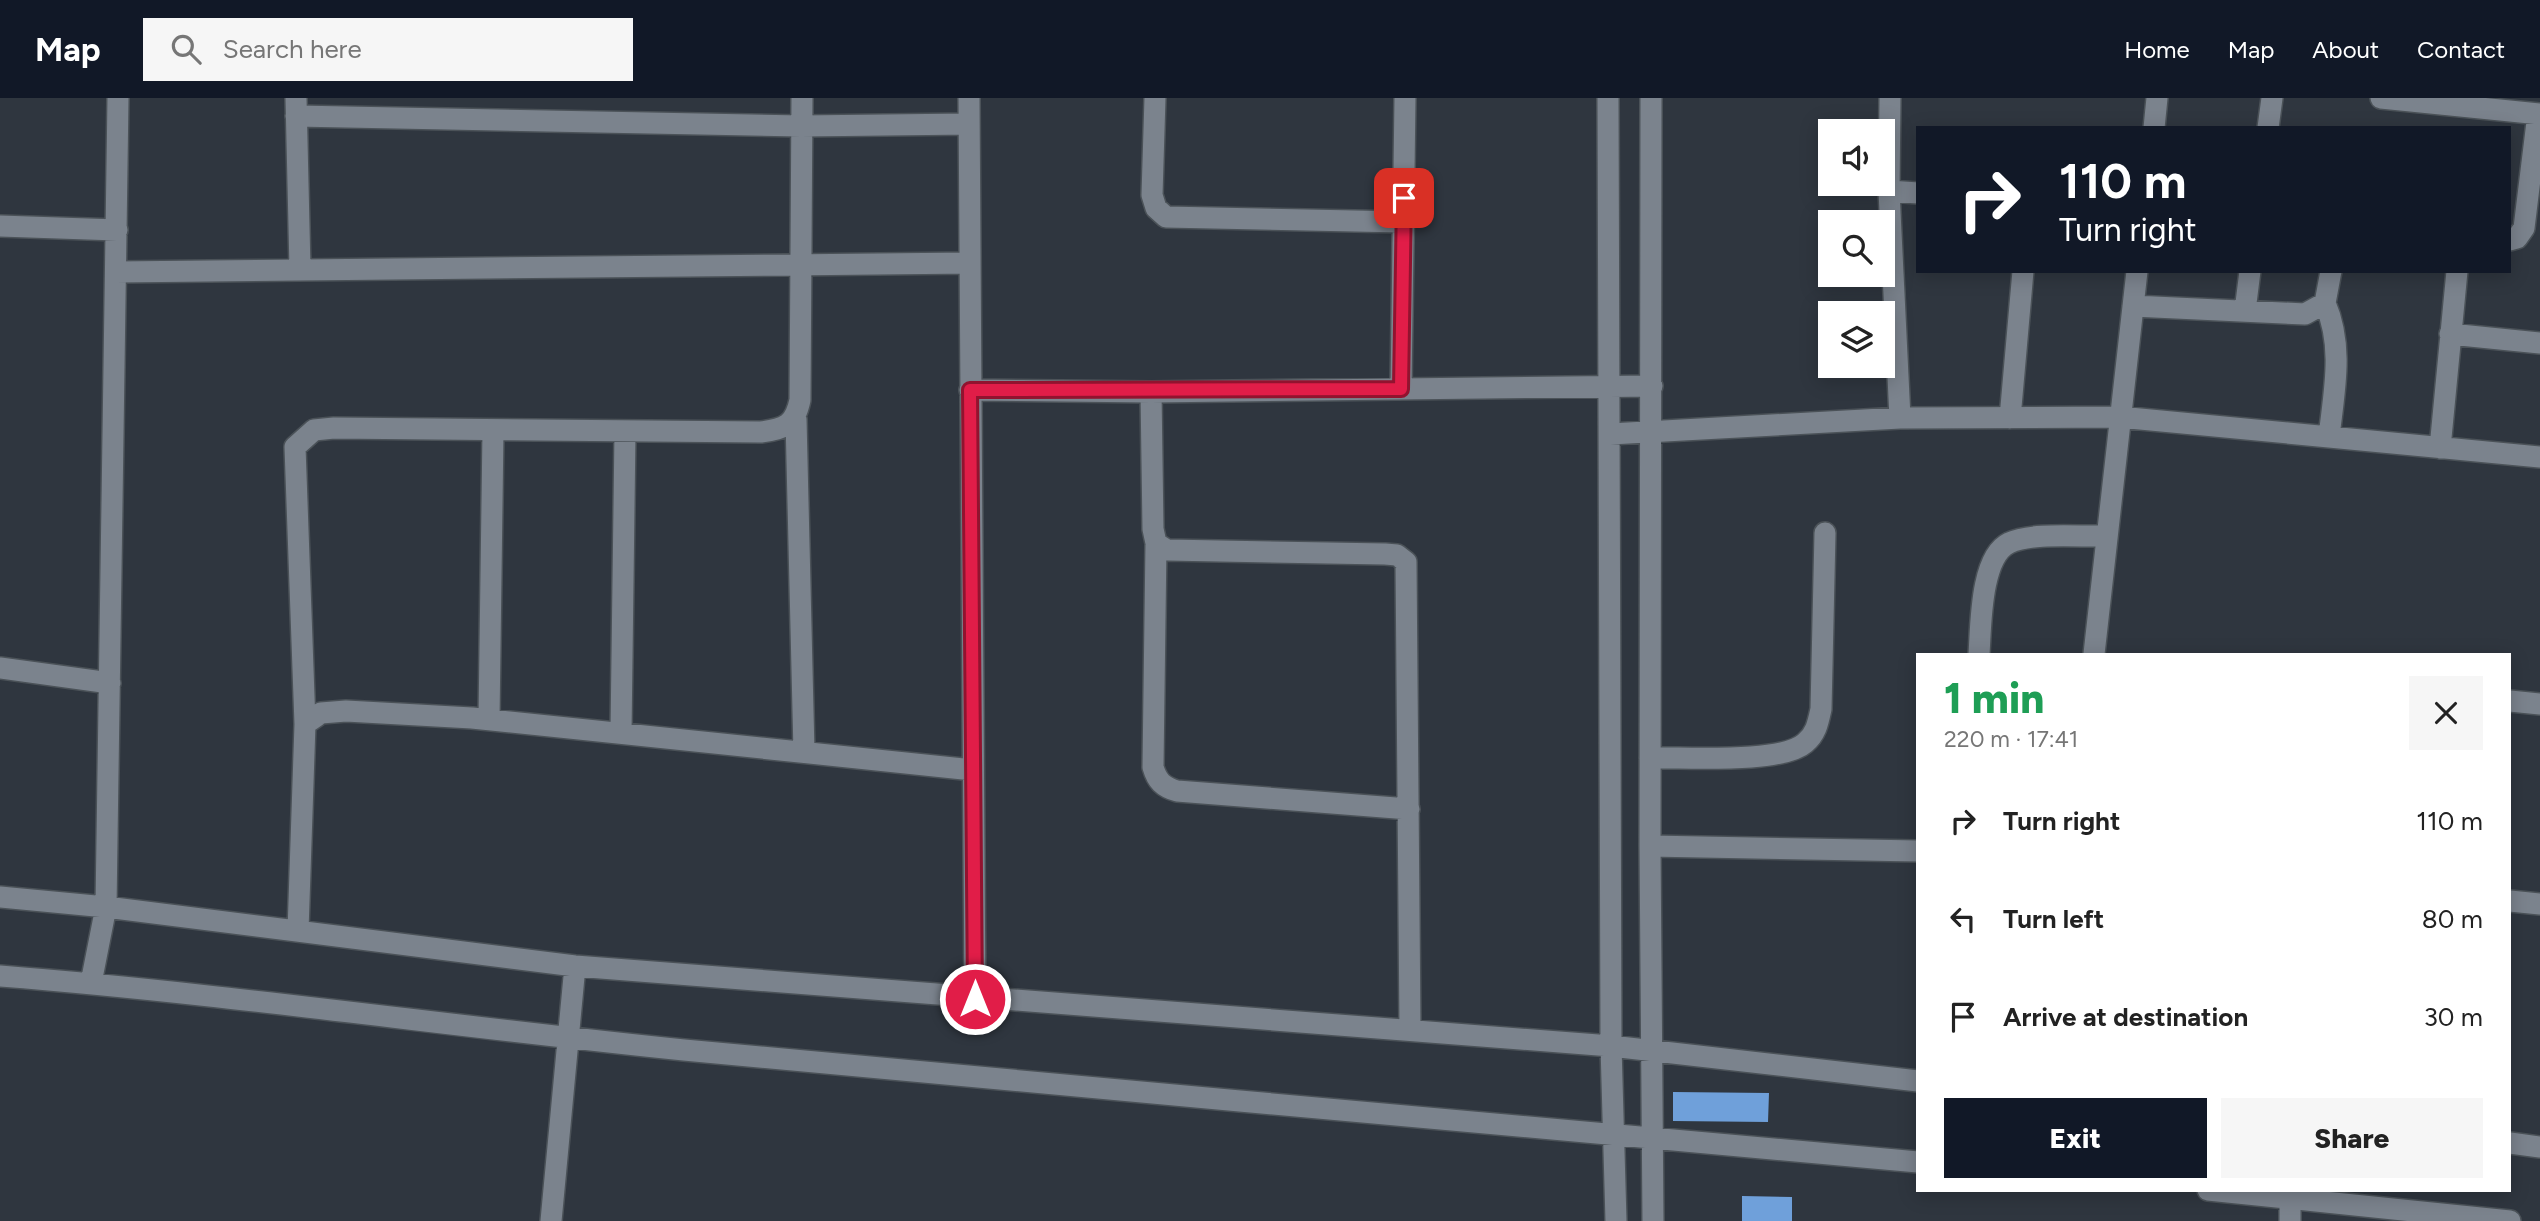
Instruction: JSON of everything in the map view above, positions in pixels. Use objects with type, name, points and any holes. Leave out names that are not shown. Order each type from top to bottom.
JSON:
[{"type":"street","points":[[91,983],[106,906],[118,98]]},
{"type":"street","points":[[802,98],[804,264],[800,400],[796,419],[804,752]]},
{"type":"street","points":[[969,98],[975,999]]},
{"type":"street","points":[[1155,98],[1152,195],[1156,208],[1166,218],[1403,222]]},
{"type":"street","points":[[1401,389],[1405,98]]},
{"type":"street","points":[[1608,98],[1611,1046],[1616,1221]]},
{"type":"street","points":[[1651,98],[1653,432],[1650,846],[1653,1221]]},
{"type":"street","points":[[1890,98],[1890,119]]},
{"type":"street","points":[[2154,126],[2157,98]]},
{"type":"street","points":[[2268,126],[2272,98]]},
{"type":"street","points":[[2381,98],[2539,114],[2524,228],[2517,238],[2511,240]]},
{"type":"street","points":[[300,269],[296,107],[801,126],[969,124]]},
{"type":"street","points":[[1895,191],[1916,193]]},
{"type":"street","points":[[1889,196],[1900,418]]},
{"type":"street","points":[[0,226],[117,230]]},
{"type":"street","points":[[116,272],[970,263]]},
{"type":"street","points":[[2010,418],[2023,273]]},
{"type":"street","points":[[2094,653],[2137,273]]},
{"type":"street","points":[[2245,311],[2250,273]]},
{"type":"street","points":[[2329,438],[2338,357],[2335,325],[2325,303],[2331,273]]},
{"type":"street","points":[[2440,448],[2457,273]]},
{"type":"street","points":[[2133,306],[2305,314],[2325,303]]},
{"type":"street","points":[[2450,334],[2540,343]]},
{"type":"street","points":[[970,390],[1151,392],[1652,386]]},
{"type":"street","points":[[1151,392],[1156,543],[1153,767],[1156,778],[1165,788],[1177,791],[1409,809]]},
{"type":"street","points":[[1610,434],[1900,418],[2119,417],[2540,457]]},
{"type":"street","points":[[298,931],[306,724],[295,447],[314,430],[334,428],[761,432],[782,430],[796,419]]},
{"type":"street","points":[[489,719],[494,431]]},
{"type":"street","points":[[621,733],[625,432]]},
{"type":"street","points":[[1650,758],[1773,756],[1804,744],[1816,731],[1821,709],[1825,533]]},
{"type":"street","points":[[1979,653],[1987,573],[2006,544],[2024,538],[2106,536]]},
{"type":"street","points":[[1156,543],[1167,550],[1385,554],[1397,555],[1406,562],[1410,1030]]},
{"type":"street","points":[[0,668],[110,683]]},
{"type":"street","points":[[2511,701],[2540,704]]},
{"type":"street","points":[[306,724],[321,713],[346,711],[489,719],[973,770]]},
{"type":"street","points":[[1650,846],[1916,852]]},
{"type":"street","points":[[0,897],[106,906],[575,966],[975,999],[1611,1046],[1651,1053],[1916,1081]]},
{"type":"street","points":[[2511,901],[2540,904]]},
{"type":"street","points":[[551,1221],[575,966]]},
{"type":"street","points":[[0,976],[91,983],[567,1038],[1020,1083],[1613,1133],[1916,1162]]},
{"type":"street","points":[[2511,1143],[2540,1147]]},
{"type":"street","points":[[2228,1192],[2510,1221]]},
{"type":"street","points":[[2290,1198],[2290,1221]]},
{"type":"building","points":[[1673,1092],[1769,1093],[1768,1122],[1673,1121]]},
{"type":"building","points":[[1742,1196],[1792,1197],[1792,1221],[1742,1221]]},
{"type":"route","points":[[975,999],[970,390],[1151,392],[1401,389],[1404,198]]}]
